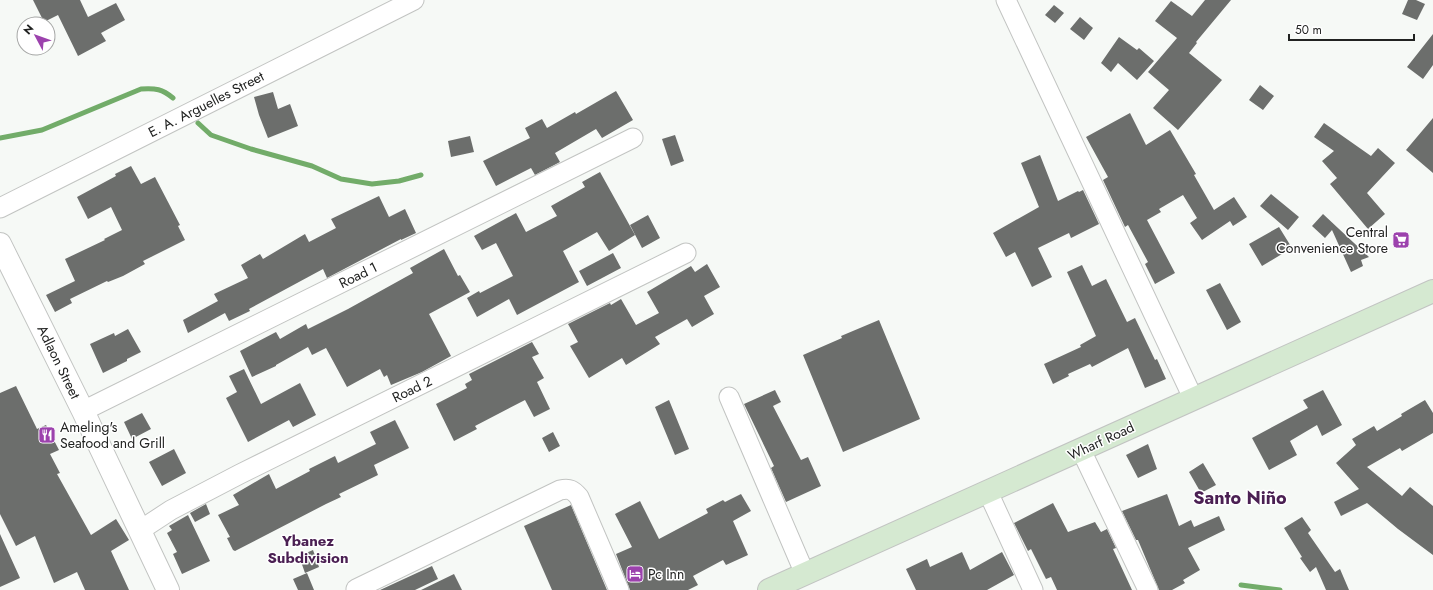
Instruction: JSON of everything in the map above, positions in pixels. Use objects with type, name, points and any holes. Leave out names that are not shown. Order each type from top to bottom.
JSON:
[{"type":"main road","name":"Wharf Road","points":[[768,590],[1433,291]]},
{"type":"street","name":"E. A. Arguelles Street","points":[[0,208],[414,0]]},
{"type":"street","points":[[1006,0],[1193,398]]},
{"type":"street","name":"Road 1","points":[[83,411],[633,138]]},
{"type":"street","name":"Adlaon Street","points":[[0,244],[83,411],[168,590]]},
{"type":"street","name":"Road 2","points":[[139,531],[171,510],[240,474],[686,253]]},
{"type":"street","points":[[729,397],[805,574]]},
{"type":"street","points":[[1081,450],[1148,590]]},
{"type":"street","points":[[356,589],[560,490],[569,488],[575,491],[579,497],[619,590]]},
{"type":"street","points":[[988,492],[1033,590]]},
{"type":"building","points":[[33,0],[80,0],[88,17],[116,3],[125,20],[101,33],[106,41],[78,56],[58,15],[41,16]]},
{"type":"building","points":[[1205,0],[1231,0],[1196,42],[1197,43],[1189,53],[1222,80],[1178,130],[1153,108],[1169,90],[1148,72],[1177,38],[1155,21],[1171,1],[1192,16]]},
{"type":"building","points":[[1408,0],[1416,0],[1425,4],[1417,20],[1402,14]]},
{"type":"building","points":[[1054,5],[1064,13],[1055,23],[1045,15]]},
{"type":"building","points":[[1080,17],[1093,28],[1084,40],[1070,29]]},
{"type":"building","points":[[1433,34],[1433,65],[1423,79],[1407,67]]},
{"type":"building","points":[[1119,37],[1137,50],[1139,48],[1154,61],[1137,80],[1118,63],[1111,72],[1101,63]]},
{"type":"building","points":[[1260,85],[1274,96],[1263,110],[1249,100]]},
{"type":"building","points":[[616,91],[633,120],[602,138],[596,129],[555,153],[560,162],[535,175],[531,168],[496,186],[483,161],[530,138],[525,128],[542,119],[547,128],[575,112],[576,114]]},
{"type":"building","points":[[273,92],[278,109],[290,104],[298,126],[268,138],[254,97]]},
{"type":"building","points":[[1130,113],[1146,145],[1170,130],[1196,174],[1194,175],[1214,210],[1234,197],[1247,217],[1233,226],[1230,221],[1202,240],[1190,223],[1197,218],[1183,195],[1159,209],[1161,212],[1147,220],[1175,273],[1155,284],[1145,264],[1148,262],[1128,225],[1125,227],[1103,180],[1108,177],[1086,137]]},
{"type":"building","points":[[1433,118],[1433,173],[1406,150]]},
{"type":"building","points":[[1324,123],[1371,156],[1378,148],[1395,163],[1367,193],[1385,214],[1368,229],[1330,184],[1337,178],[1322,161],[1334,151],[1314,137]]},
{"type":"building","points":[[675,135],[684,161],[671,166],[662,139]]},
{"type":"building","points":[[470,136],[474,152],[451,157],[448,141]]},
{"type":"building","points":[[1040,155],[1058,201],[1083,190],[1099,224],[1071,238],[1069,233],[1038,248],[1052,277],[1032,287],[1015,252],[1006,257],[993,233],[1039,207],[1021,163]]},
{"type":"building","points":[[131,166],[141,184],[155,177],[180,225],[178,226],[185,240],[143,261],[145,264],[123,276],[108,282],[107,281],[70,299],[72,303],[55,312],[46,295],[75,281],[65,259],[105,240],[104,239],[122,230],[111,207],[88,219],[77,197],[116,176],[115,174]]},
{"type":"building","points":[[600,172],[635,235],[609,251],[597,232],[563,251],[579,282],[517,315],[509,299],[477,317],[467,298],[513,276],[496,243],[482,250],[474,236],[516,213],[526,232],[557,216],[551,206],[585,187],[582,182]]},
{"type":"building","points":[[1271,194],[1299,217],[1288,230],[1260,206]]},
{"type":"building","points":[[379,196],[389,217],[405,209],[416,233],[401,239],[327,278],[323,269],[249,309],[250,311],[229,321],[225,313],[188,333],[183,320],[218,301],[214,294],[248,278],[241,265],[260,254],[263,259],[305,234],[309,242],[336,228],[331,219]]},
{"type":"building","points":[[1323,214],[1369,257],[1361,260],[1363,266],[1351,272],[1332,230],[1325,238],[1312,226]]},
{"type":"building","points":[[648,215],[660,238],[642,248],[630,225]]},
{"type":"building","points":[[1279,227],[1292,248],[1262,266],[1249,244]]},
{"type":"building","points":[[444,249],[458,276],[460,275],[470,292],[429,314],[451,356],[422,372],[391,385],[387,375],[384,377],[380,369],[347,387],[326,348],[312,355],[308,347],[276,366],[252,377],[240,351],[276,332],[280,339],[306,324],[308,329],[348,309],[413,273],[410,268]]},
{"type":"building","points":[[613,253],[621,268],[587,286],[579,271]]},
{"type":"building","points":[[707,264],[720,287],[704,296],[714,314],[692,327],[687,319],[655,337],[660,344],[626,365],[622,358],[589,378],[570,346],[578,342],[568,324],[621,299],[636,325],[659,313],[647,292],[691,266],[695,272]]},
{"type":"building","points":[[1082,265],[1092,286],[1106,279],[1127,322],[1135,318],[1166,379],[1145,388],[1128,348],[1092,367],[1090,364],[1068,374],[1069,376],[1053,384],[1044,364],[1081,347],[1080,345],[1096,336],[1067,272]]},
{"type":"building","points":[[1220,283],[1241,322],[1227,330],[1206,290]]},
{"type":"building","points":[[879,320],[920,419],[843,452],[803,355],[842,338],[841,336]]},
{"type":"building","points":[[128,329],[141,352],[103,373],[90,344],[114,333],[115,336]]},
{"type":"building","points":[[532,342],[539,354],[532,357],[544,378],[537,382],[550,409],[534,417],[525,400],[475,426],[477,429],[454,441],[436,404],[467,388],[465,384],[472,380],[469,374]]},
{"type":"building","points":[[244,369],[261,404],[300,383],[316,415],[293,427],[289,420],[248,442],[226,398],[237,392],[229,376]]},
{"type":"building","points":[[16,386],[37,429],[46,425],[59,450],[50,454],[60,473],[57,474],[91,535],[116,519],[129,540],[111,551],[129,590],[85,590],[77,572],[54,583],[35,536],[16,546],[0,514],[0,393]]},
{"type":"building","points":[[775,390],[781,402],[773,406],[801,460],[808,457],[821,486],[786,502],[771,468],[774,466],[744,404]]},
{"type":"building","points":[[1323,390],[1342,425],[1322,436],[1317,425],[1290,441],[1297,455],[1269,470],[1252,438],[1308,408],[1303,400]]},
{"type":"building","points":[[669,400],[689,449],[675,455],[655,407]]},
{"type":"building","points":[[1425,400],[1433,413],[1433,433],[1402,451],[1400,448],[1367,467],[1402,496],[1410,487],[1433,506],[1433,555],[1398,529],[1367,503],[1341,516],[1334,502],[1359,489],[1336,463],[1356,445],[1352,439],[1374,426],[1377,431],[1402,416],[1401,414]]},
{"type":"building","points":[[142,413],[151,429],[132,439],[124,422]]},
{"type":"building","points":[[395,420],[409,448],[374,465],[378,475],[339,494],[341,497],[235,551],[233,550],[227,538],[230,537],[218,515],[239,505],[233,495],[269,474],[276,489],[310,471],[309,469],[335,456],[338,463],[376,444],[370,432]]},
{"type":"building","points":[[553,432],[560,446],[549,452],[542,438]]},
{"type":"building","points":[[1148,444],[1157,469],[1138,478],[1126,455]]},
{"type":"building","points":[[174,449],[186,473],[162,486],[149,462]]},
{"type":"building","points":[[1203,463],[1216,485],[1201,493],[1189,472]]},
{"type":"building","points":[[741,494],[751,511],[733,521],[748,555],[726,565],[723,560],[693,576],[698,585],[688,590],[630,590],[616,554],[632,547],[615,514],[640,501],[659,539],[708,513],[706,509],[723,500],[725,502]]},
{"type":"building","points":[[1167,494],[1179,526],[1191,520],[1194,527],[1219,516],[1225,530],[1188,548],[1200,570],[1183,580],[1185,583],[1172,590],[1159,590],[1138,540],[1136,540],[1122,511]]},
{"type":"building","points":[[1053,503],[1068,532],[1095,522],[1101,532],[1107,529],[1116,548],[1113,549],[1132,590],[1057,590],[1051,577],[1046,579],[1031,549],[1028,551],[1014,523]]},
{"type":"building","points":[[206,504],[210,514],[195,522],[190,513]]},
{"type":"building","points":[[571,505],[607,590],[552,590],[524,526]]},
{"type":"building","points":[[188,515],[210,561],[182,574],[173,554],[177,552],[167,533],[172,530],[169,526]]},
{"type":"building","points":[[1302,517],[1311,530],[1308,533],[1335,572],[1340,569],[1349,590],[1326,590],[1316,567],[1310,572],[1300,558],[1302,557],[1284,528]]},
{"type":"building","points":[[0,534],[20,578],[0,587]]},
{"type":"building","points":[[313,550],[319,567],[305,573],[299,556]]},
{"type":"building","points":[[962,552],[970,570],[1002,552],[1014,575],[987,590],[916,590],[906,569],[927,559],[930,567]]},
{"type":"building","points":[[432,566],[438,579],[415,590],[380,590]]},
{"type":"building","points":[[307,573],[314,590],[298,590],[293,579]]},
{"type":"building","points":[[454,574],[462,590],[421,590]]},
{"type":"waterway","points":[[0,138],[42,130],[141,89],[158,90],[173,98]]},
{"type":"waterway","points":[[198,123],[211,135],[251,149],[312,166],[341,179],[372,184],[399,181],[421,175]]},
{"type":"waterway","points":[[1241,585],[1280,590]]},
{"type":"place","name":"Central Convenience Store","points":[[1401,240]]},
{"type":"place","name":"Ameling's Seafood and Grill","points":[[47,435]]},
{"type":"place","name":"Pc Inn","points":[[635,574]]},
{"type":"district","name":"Santo Niño","points":[[1240,498]]},
{"type":"district","name":"Ybanez Subdivision","points":[[308,550]]}]
